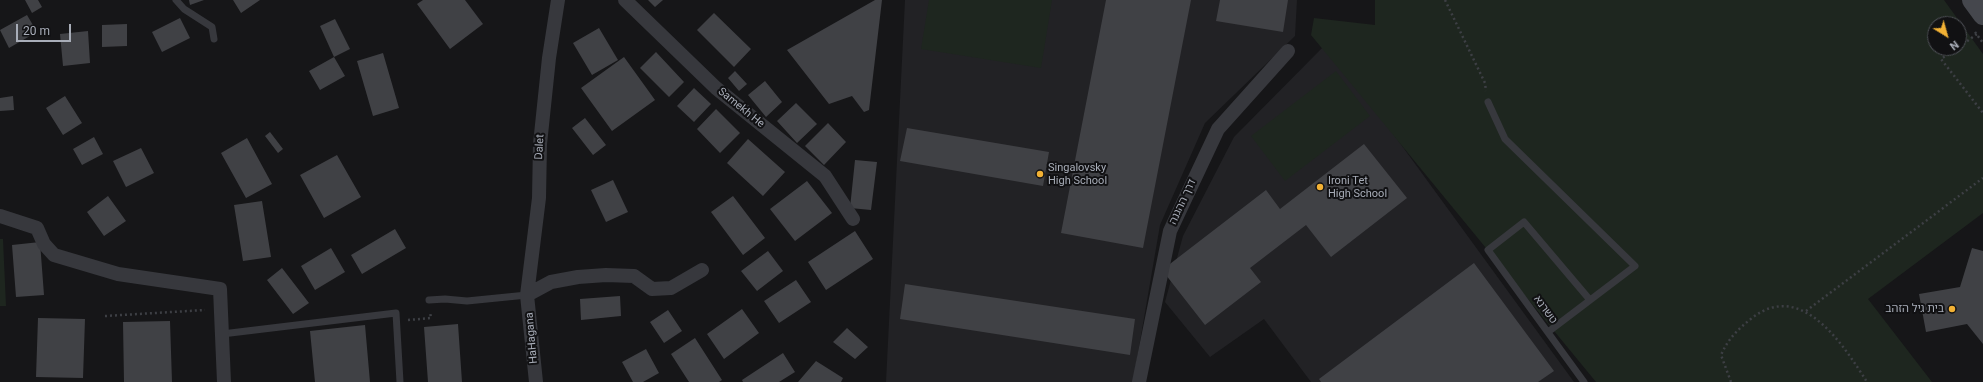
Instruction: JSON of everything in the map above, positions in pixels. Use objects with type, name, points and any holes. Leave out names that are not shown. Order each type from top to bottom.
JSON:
[{"type":"street","name":"Dalet","points":[[527,295],[538,198],[541,129],[549,58],[558,0]]},
{"type":"street","name":"Samekh He","points":[[625,0],[716,88],[825,176],[853,219]]},
{"type":"street","points":[[1972,0],[1983,15]]},
{"type":"street","name":"דרך ההגנה","points":[[1139,382],[1170,231],[1218,129],[1288,52]]},
{"type":"street","points":[[0,216],[38,228],[44,244],[54,255],[118,274],[220,289],[224,382]]},
{"type":"street","points":[[527,295],[551,282],[578,277],[606,275],[634,276],[652,289],[671,288],[702,270]]},
{"type":"street","name":"HaHagana","points":[[527,295],[536,382]]},
{"type":"lane","points":[[176,0],[184,9],[212,27],[214,39]]},
{"type":"lane","points":[[1488,102],[1505,138],[1635,266],[1548,332]]},
{"type":"lane","name":"טשרנא","points":[[1584,382],[1488,250],[1524,222],[1590,300]]},
{"type":"lane","points":[[429,300],[446,299],[467,301],[527,295]]},
{"type":"lane","points":[[222,334],[396,313],[400,382]]},
{"type":"path","points":[[1445,0],[1486,83],[1488,102]]},
{"type":"path","points":[[1967,41],[1977,34]]},
{"type":"path","points":[[1945,56],[1941,59],[1983,113]]},
{"type":"path","points":[[1806,311],[1983,178]]},
{"type":"path","points":[[396,321],[431,318],[430,312],[426,313],[425,308],[430,308],[429,300]]},
{"type":"path","points":[[1731,382],[1721,355],[1727,342],[1758,313],[1772,308],[1789,307],[1806,311],[1823,324],[1841,344],[1867,382]]},
{"type":"path","points":[[105,316],[221,308]]},
{"type":"shaded area","name":"Singalovsky High School","points":[[905,0],[1297,0],[1295,36],[1205,123],[1160,225],[1133,382],[886,382]]},
{"type":"shaded area","points":[[929,0],[1052,0],[1041,68],[921,49]]},
{"type":"shaded area","points":[[1375,0],[1944,0],[1956,16],[1927,16],[1927,56],[1967,56],[1967,32],[1983,54],[1983,213],[1868,299],[1932,382],[1596,382],[1311,35],[1314,18],[1375,25]]},
{"type":"shaded area","name":"Ironi Tet High School","points":[[1327,43],[1574,382],[1311,382],[1264,319],[1210,357],[1165,302],[1183,236],[1234,137]]},
{"type":"shaded area","points":[[1336,71],[1370,116],[1285,181],[1251,136]]},
{"type":"shaded area","points":[[0,239],[3,239],[6,306],[0,306]]},
{"type":"building","points":[[25,0],[38,0],[42,7],[32,13]]},
{"type":"building","points":[[189,0],[204,0],[190,5]]},
{"type":"building","points":[[233,0],[260,0],[241,13]]},
{"type":"building","points":[[423,0],[465,0],[483,24],[450,49],[417,4]]},
{"type":"building","points":[[648,0],[663,0],[655,7]]},
{"type":"building","points":[[875,0],[882,0],[869,110],[864,112],[852,96],[829,104],[787,50]]},
{"type":"building","points":[[1106,0],[1191,0],[1143,248],[1061,233]]},
{"type":"building","points":[[1220,0],[1288,0],[1283,32],[1216,21]]},
{"type":"building","points":[[714,13],[751,49],[734,67],[697,30]]},
{"type":"building","points":[[27,15],[37,32],[9,48],[0,30]]},
{"type":"building","points":[[180,18],[190,38],[162,52],[152,32]]},
{"type":"building","points":[[335,19],[350,49],[334,57],[320,26]]},
{"type":"building","points":[[127,24],[127,46],[102,47],[102,25]]},
{"type":"building","points":[[599,28],[618,60],[592,75],[573,43]]},
{"type":"building","points":[[88,31],[90,63],[63,66],[60,34]]},
{"type":"building","points":[[656,52],[684,82],[669,97],[640,68]]},
{"type":"building","points":[[383,53],[399,108],[373,116],[357,61]]},
{"type":"building","points":[[334,57],[345,76],[320,90],[309,71]]},
{"type":"building","points":[[624,57],[655,100],[612,131],[581,88]]},
{"type":"building","points":[[735,71],[747,84],[739,91],[728,78]]},
{"type":"building","points":[[765,81],[782,102],[766,117],[748,95]]},
{"type":"building","points":[[694,88],[711,104],[694,122],[677,106]]},
{"type":"building","points":[[13,96],[14,110],[0,111],[0,98]]},
{"type":"building","points":[[65,96],[82,123],[63,135],[46,108]]},
{"type":"building","points":[[796,103],[817,124],[797,143],[777,121]]},
{"type":"building","points":[[716,109],[740,133],[720,153],[697,129]]},
{"type":"building","points":[[585,118],[606,145],[593,155],[572,128]]},
{"type":"building","points":[[828,123],[846,142],[824,165],[805,146]]},
{"type":"building","points":[[907,128],[1049,152],[1043,186],[900,161]]},
{"type":"building","points":[[270,132],[283,149],[278,153],[265,136]]},
{"type":"building","points":[[94,137],[103,154],[82,165],[73,149]]},
{"type":"building","points":[[247,138],[272,184],[246,198],[221,153]]},
{"type":"building","points":[[748,139],[785,172],[763,196],[727,163]]},
{"type":"building","points":[[1364,144],[1407,198],[1331,257],[1306,225],[1250,268],[1261,282],[1205,325],[1162,270],[1266,190],[1280,209]]},
{"type":"building","points":[[141,148],[154,173],[126,187],[113,161]]},
{"type":"building","points":[[337,155],[361,197],[324,218],[300,175]]},
{"type":"building","points":[[855,160],[877,162],[871,210],[850,208]]},
{"type":"building","points":[[613,180],[628,212],[606,222],[591,190]]},
{"type":"building","points":[[807,181],[832,213],[795,241],[770,209]]},
{"type":"building","points":[[108,196],[126,221],[104,236],[87,212]]},
{"type":"building","points":[[733,196],[765,238],[743,255],[711,212]]},
{"type":"building","points":[[262,201],[271,257],[243,261],[234,205]]},
{"type":"building","points":[[395,229],[406,248],[362,274],[351,255]]},
{"type":"building","points":[[855,231],[873,259],[826,290],[808,262]]},
{"type":"building","points":[[40,242],[44,295],[16,297],[12,245]]},
{"type":"building","points":[[331,248],[345,272],[315,290],[301,266]]},
{"type":"building","name":"בית גיל הזהב","points":[[1972,248],[1983,251],[1983,344],[1967,324],[1926,332],[1919,294],[1960,287]]},
{"type":"building","points":[[768,251],[783,271],[757,291],[741,271]]},
{"type":"building","points":[[1474,263],[1554,371],[1538,382],[1321,382],[1319,379]]},
{"type":"building","points":[[282,268],[309,303],[293,314],[267,280]]},
{"type":"building","points":[[796,280],[811,302],[779,323],[764,301]]},
{"type":"building","points":[[905,284],[1135,319],[1130,355],[900,319]]},
{"type":"building","points":[[620,296],[621,316],[581,320],[580,299]]},
{"type":"building","points":[[742,309],[759,333],[724,359],[707,334]]},
{"type":"building","points":[[668,310],[682,331],[664,343],[650,322]]},
{"type":"building","points":[[38,318],[85,319],[83,378],[36,377]]},
{"type":"building","points":[[170,321],[172,382],[124,382],[123,322]]},
{"type":"building","points":[[458,324],[462,382],[428,382],[424,327]]},
{"type":"building","points":[[365,325],[370,382],[315,382],[310,331]]},
{"type":"building","points":[[847,328],[868,347],[855,359],[833,342]]},
{"type":"building","points":[[695,338],[722,380],[719,382],[689,382],[671,354]]},
{"type":"building","points":[[646,349],[659,373],[643,382],[633,382],[622,362]]},
{"type":"building","points":[[783,353],[795,372],[779,382],[743,382],[742,380]]},
{"type":"building","points":[[816,361],[843,378],[841,382],[798,382]]},
{"type":"place","name":"Singalovsky High School","points":[[1040,174]]},
{"type":"place","name":"Ironi Tet High School","points":[[1320,187]]},
{"type":"place","name":"בית גיל הזהב","points":[[1952,309]]}]
